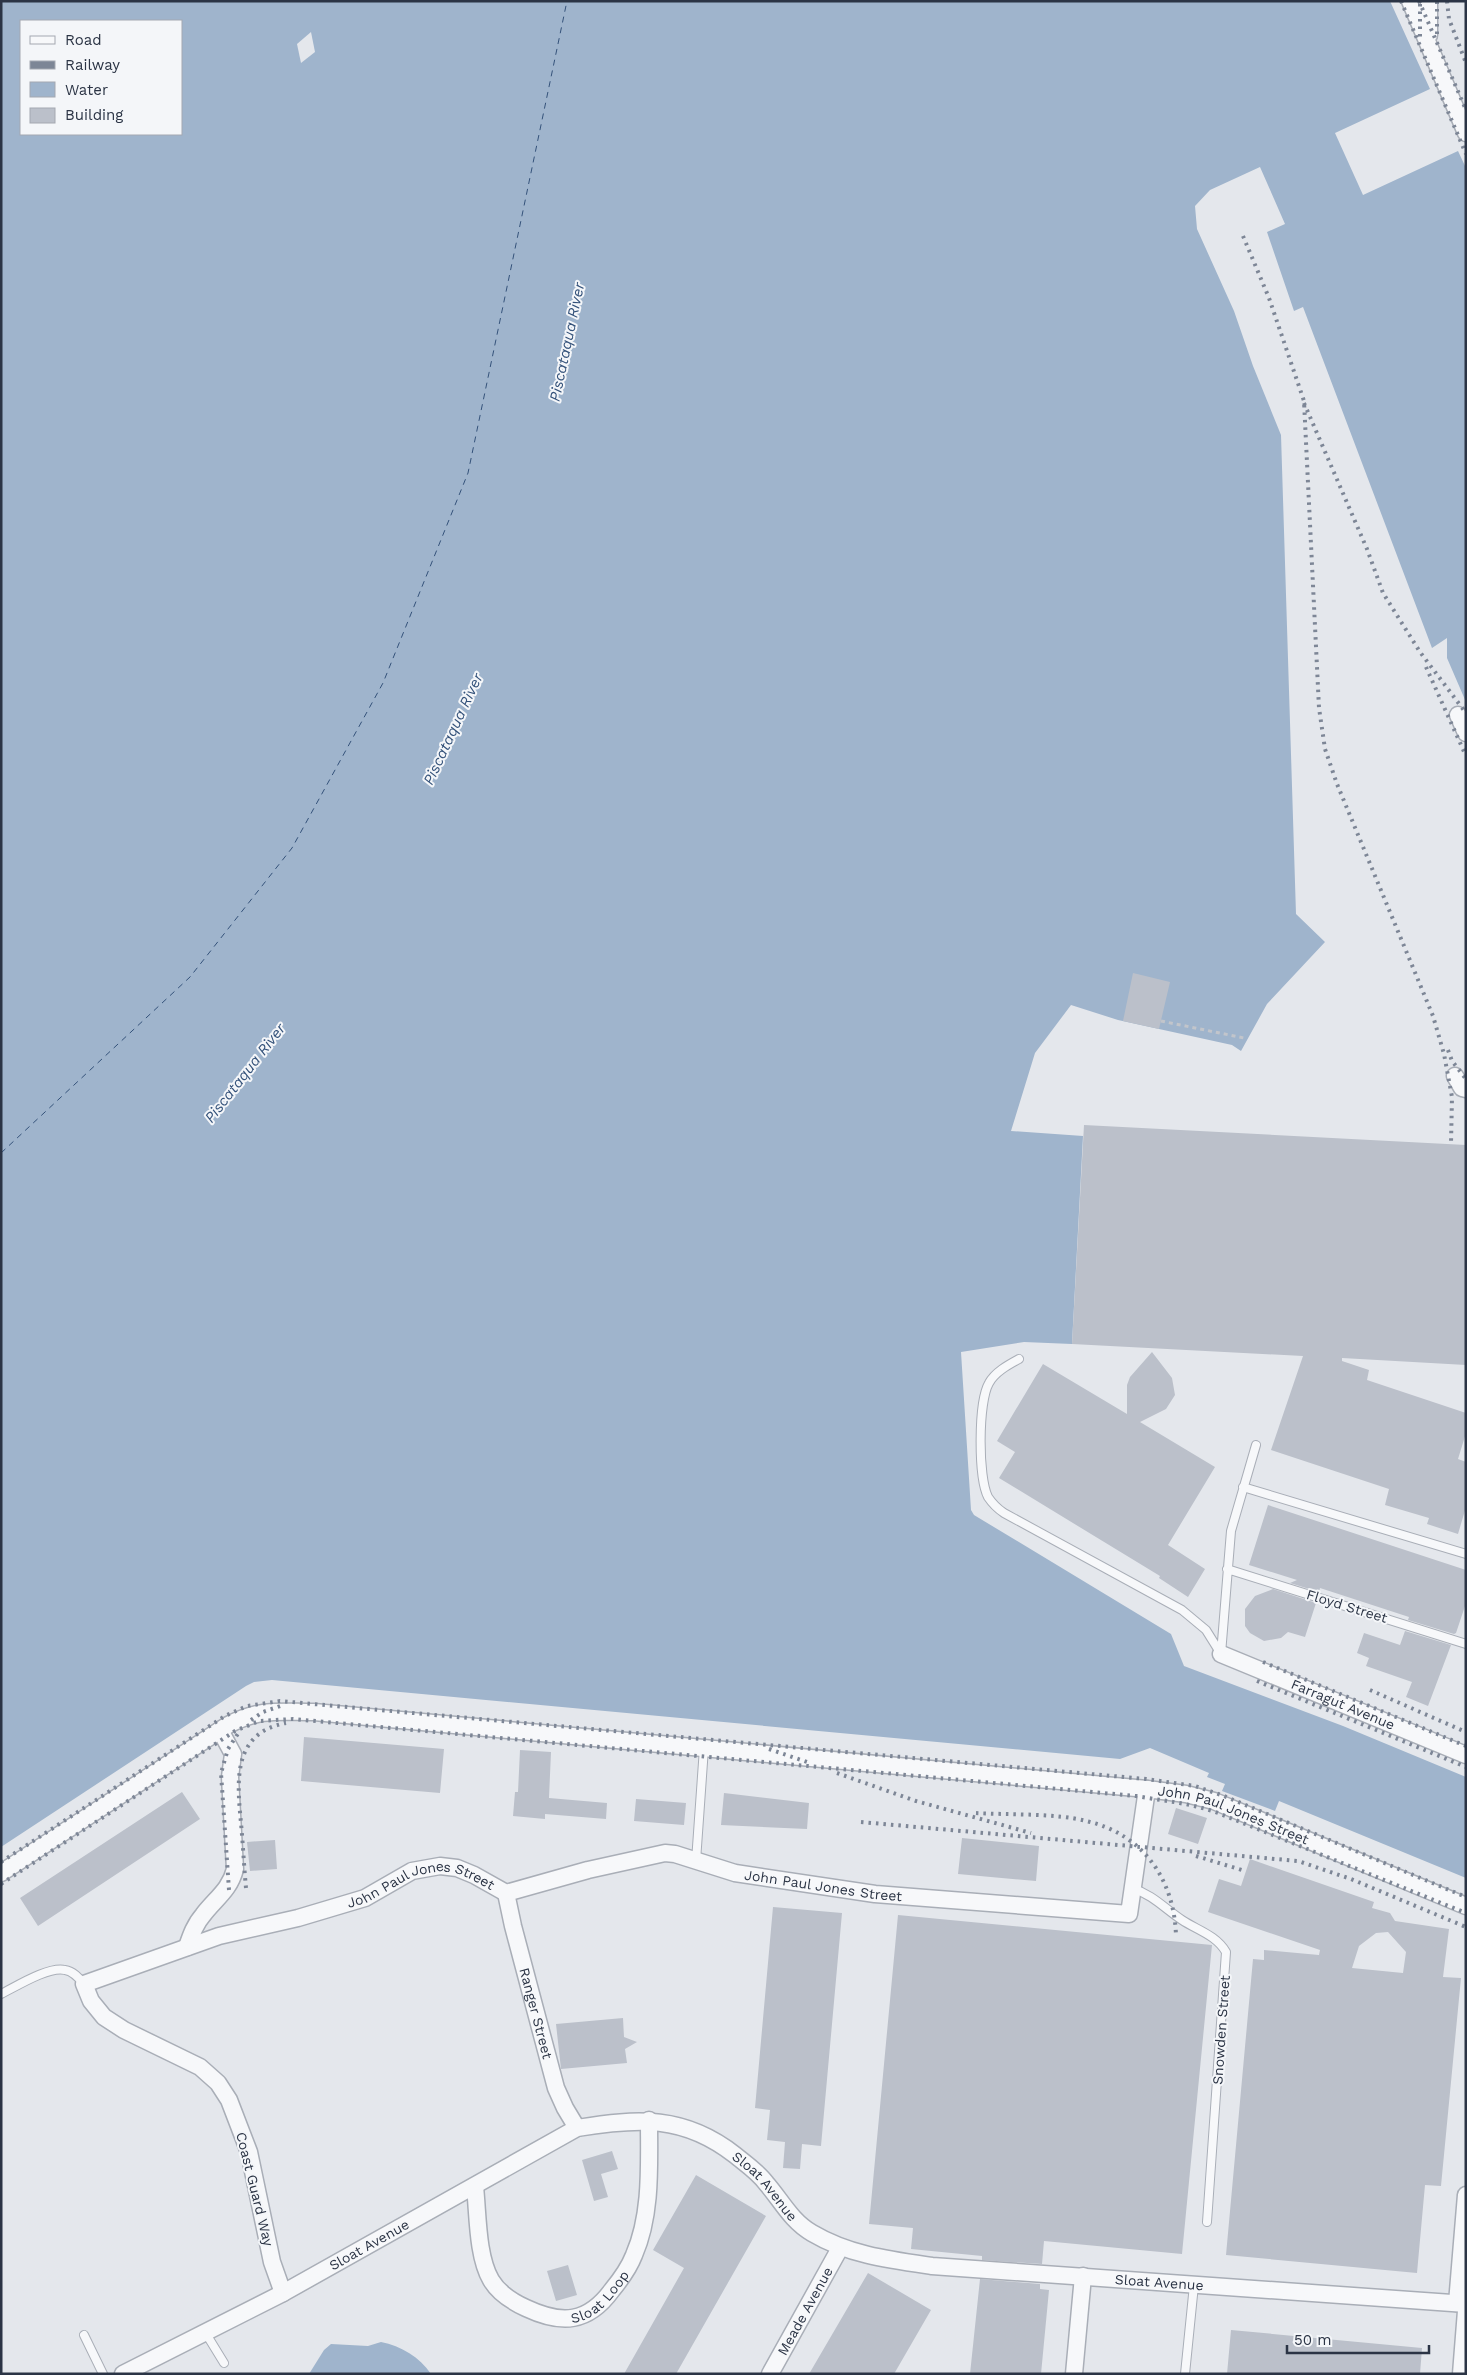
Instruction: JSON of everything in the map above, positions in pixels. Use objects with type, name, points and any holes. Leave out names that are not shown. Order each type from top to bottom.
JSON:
[{"type":"street","points":[[1410,1],[1466,133]]},
{"type":"street","points":[[1429,1],[1429,36],[1435,61]]},
{"type":"street","points":[[1458,715],[1466,733]]},
{"type":"street","name":"Farragut Avenue","points":[[1221,1654],[1466,1755]]},
{"type":"street","points":[[1,1873],[220,1730],[260,1712],[314,1712],[1148,1789]]},
{"type":"street","points":[[187,1947],[195,1926],[225,1891],[232,1880],[235,1870],[230,1777],[233,1754],[220,1730]]},
{"type":"street","name":"John Paul Jones Street","points":[[84,1984],[219,1936],[298,1918],[364,1898],[412,1871],[440,1866],[456,1868],[474,1875],[506,1894],[588,1870],[653,1855],[675,1854],[735,1873],[875,1894],[1129,1914],[1148,1789],[1186,1794],[1214,1802],[1466,1906]]},
{"type":"street","name":"Ranger Street","points":[[506,1894],[556,2088],[564,2108],[577,2128]]},
{"type":"street","name":"Coast Guard Way","points":[[84,1984],[91,2002],[104,2017],[124,2030],[200,2067],[210,2074],[222,2089],[229,2100],[248,2152],[272,2262],[283,2293]]},
{"type":"street","name":"Sloat Avenue","points":[[122,2374],[283,2293],[476,2187],[577,2128],[619,2121],[648,2120],[682,2126],[707,2137],[729,2151],[766,2182],[798,2223],[810,2233],[840,2248],[890,2260],[932,2266],[1194,2283],[1463,2306]]},
{"type":"street","name":"Sloat Loop","points":[[476,2187],[484,2259],[494,2284],[515,2302],[533,2311],[553,2317],[581,2316],[604,2302],[624,2275],[638,2246],[644,2224],[649,2174],[648,2120]]},
{"type":"street","points":[[1461,2374],[1466,2195]]},
{"type":"street","name":"Meade Avenue","points":[[770,2374],[840,2248]]},
{"type":"street","points":[[1074,2374],[1083,2276]]},
{"type":"lane","points":[[1019,1359],[1008,1365],[990,1381],[983,1399],[982,1471],[985,1487],[992,1503],[1004,1513],[1182,1610],[1206,1630],[1221,1654]]},
{"type":"lane","points":[[1221,1654],[1231,1531],[1256,1446]]},
{"type":"lane","points":[[1243,1487],[1466,1554]]},
{"type":"lane","name":"Floyd Street","points":[[1227,1569],[1466,1644]]},
{"type":"lane","points":[[696,1861],[704,1748]]},
{"type":"lane","name":"Snowden Street","points":[[1132,1888],[1150,1895],[1180,1919],[1218,1941],[1226,1952],[1207,2222]]},
{"type":"lane","name":"Coast Guard Way","points":[[1,1994],[54,1969],[66,1970],[76,1975],[84,1984]]},
{"type":"lane","points":[[1185,2374],[1194,2283]]},
{"type":"lane","points":[[206,2332],[224,2363]]},
{"type":"lane","points":[[84,2335],[103,2374]]},
{"type":"path","points":[[1161,1021],[1244,1038]]},
{"type":"water","name":"Piscataqua River","points":[[1,1],[1390,1],[1430,89],[1335,133],[1363,195],[1458,151],[1466,168],[1466,702],[1447,658],[1447,638],[1432,648],[1303,307],[1294,311],[1267,232],[1285,224],[1260,167],[1210,190],[1195,206],[1197,229],[1234,311],[1253,366],[1281,435],[1296,914],[1325,942],[1267,1004],[1241,1051],[1232,1045],[1118,1020],[1071,1005],[1035,1053],[1011,1131],[1083,1136],[1072,1344],[1024,1342],[961,1352],[971,1510],[974,1515],[1171,1634],[1184,1666],[1343,1726],[1466,1777],[1466,1878],[1279,1801],[1275,1811],[1222,1791],[1225,1784],[1207,1777],[1209,1773],[1150,1748],[1120,1759],[272,1680],[254,1682],[1,1847]]},
{"type":"water","points":[[381,2342],[396,2346],[416,2357],[431,2374],[309,2374],[324,2350],[331,2344],[368,2346]]},
{"type":"pier","points":[[311,32],[315,52],[301,63],[297,44]]},
{"type":"building","points":[[1133,973],[1170,982],[1159,1029],[1123,1021]]},
{"type":"building","points":[[1084,1125],[1466,1145],[1466,1365],[1342,1358],[1342,1361],[1369,1370],[1367,1380],[1466,1413],[1466,1433],[1458,1459],[1466,1462],[1466,1507],[1458,1534],[1427,1524],[1429,1518],[1385,1505],[1389,1489],[1271,1450],[1303,1356],[1072,1344]]},
{"type":"building","points":[[1152,1352],[1172,1378],[1175,1395],[1166,1409],[1140,1422],[1215,1467],[1168,1545],[1205,1569],[1188,1597],[1159,1578],[1160,1576],[999,1478],[1015,1452],[997,1441],[1043,1364],[1127,1414],[1127,1385],[1130,1377]]},
{"type":"building","points":[[1268,1505],[1466,1570],[1466,1603],[1456,1633],[1408,1620],[1409,1617],[1320,1588],[1319,1592],[1290,1583],[1297,1580],[1249,1565]]},
{"type":"building","points":[[1273,1589],[1316,1603],[1305,1637],[1288,1632],[1281,1638],[1264,1641],[1250,1633],[1245,1626],[1245,1609],[1255,1596]]},
{"type":"building","points":[[1405,1631],[1451,1645],[1428,1706],[1406,1697],[1412,1682],[1366,1666],[1369,1658],[1357,1653],[1364,1633],[1400,1645]]},
{"type":"building","points":[[304,1737],[444,1749],[440,1793],[301,1781]]},
{"type":"building","points":[[520,1750],[551,1752],[549,1798],[607,1803],[606,1819],[545,1814],[545,1819],[513,1816],[515,1792],[518,1792]]},
{"type":"building","points":[[182,1792],[200,1819],[38,1926],[20,1898]]},
{"type":"building","points":[[724,1793],[809,1803],[807,1829],[721,1825]]},
{"type":"building","points":[[636,1799],[686,1803],[684,1825],[634,1821]]},
{"type":"building","points":[[1176,1808],[1207,1818],[1198,1844],[1168,1834]]},
{"type":"building","points":[[962,1838],[1039,1846],[1036,1881],[958,1874]]},
{"type":"building","points":[[275,1840],[277,1869],[250,1871],[247,1842]]},
{"type":"building","points":[[1250,1859],[1374,1902],[1372,1908],[1390,1913],[1395,1921],[1449,1929],[1443,1977],[1461,1978],[1441,2186],[1425,2185],[1417,2273],[1226,2255],[1253,1959],[1264,1960],[1264,1950],[1319,1955],[1320,1950],[1208,1912],[1219,1879],[1241,1886]],"holes":[[[1388,1932],[1406,1952],[1403,1973],[1352,1968],[1359,1946],[1376,1933]]]},
{"type":"building","points":[[773,1907],[842,1913],[821,2146],[802,2144],[800,2169],[783,2168],[785,2142],[767,2140],[770,2110],[755,2108]]},
{"type":"building","points":[[898,1915],[1212,1945],[1182,2254],[1044,2241],[1042,2264],[982,2260],[982,2256],[911,2249],[913,2228],[869,2224]]},
{"type":"building","points":[[623,2018],[624,2037],[637,2042],[625,2049],[627,2063],[561,2069],[556,2024]]},
{"type":"building","points":[[612,2151],[618,2169],[601,2174],[608,2197],[594,2201],[582,2160]]},
{"type":"building","points":[[696,2175],[766,2216],[676,2374],[624,2374],[684,2268],[653,2250]]},
{"type":"building","points":[[568,2265],[577,2295],[556,2301],[547,2271]]},
{"type":"building","points":[[868,2273],[931,2310],[894,2374],[809,2374]]},
{"type":"building","points":[[980,2279],[1040,2284],[1040,2289],[1049,2290],[1041,2374],[970,2374]]},
{"type":"building","points":[[1231,2330],[1422,2348],[1420,2374],[1227,2374]]},
{"type":"ferry route","points":[[1,1153],[190,977],[292,848],[383,683],[468,473],[567,1]]},
{"type":"railway","points":[[1401,1],[1466,154]]},
{"type":"railway","points":[[1419,1],[1466,110]]},
{"type":"railway","points":[[1437,1],[1437,34]]},
{"type":"railway","points":[[1447,1],[1449,19],[1466,63]]},
{"type":"railway","points":[[1420,4],[1420,39]]},
{"type":"railway","points":[[1243,236],[1269,298],[1304,401],[1319,708],[1325,749],[1337,784],[1433,1016],[1444,1054],[1452,1097],[1451,1144]]},
{"type":"railway","points":[[1304,403],[1367,549],[1383,593],[1420,652],[1466,713]]},
{"type":"railway","points":[[1426,667],[1466,756]]},
{"type":"railway","points":[[1448,1050],[1452,1061],[1466,1079]]},
{"type":"railway","points":[[1263,1662],[1466,1746]]},
{"type":"railway","points":[[1257,1681],[1466,1767]]},
{"type":"railway","points":[[1370,1690],[1466,1732]]},
{"type":"railway","points":[[1,1862],[225,1716],[247,1706],[280,1701],[1146,1779],[1195,1786],[1224,1796],[1466,1897]]},
{"type":"railway","points":[[251,1720],[263,1712],[283,1705]]},
{"type":"railway","points":[[1,1884],[235,1731],[259,1721],[293,1719],[1136,1796],[1198,1807],[1218,1813],[1466,1913]]},
{"type":"railway","points":[[246,1888],[239,1791],[242,1761],[247,1748],[256,1737],[268,1728],[286,1723]]},
{"type":"railway","points":[[229,1890],[221,1773],[228,1749],[239,1732]]},
{"type":"railway","points":[[769,1749],[807,1762]]},
{"type":"railway","points":[[837,1773],[916,1801],[1031,1833]]},
{"type":"railway","points":[[976,1813],[1047,1815],[1074,1818],[1106,1827],[1124,1837],[1140,1849],[1162,1879],[1170,1897],[1176,1937]]},
{"type":"railway","points":[[861,1822],[1298,1861],[1351,1879],[1466,1927]]},
{"type":"railway","points":[[1196,1856],[1242,1870]]}]
